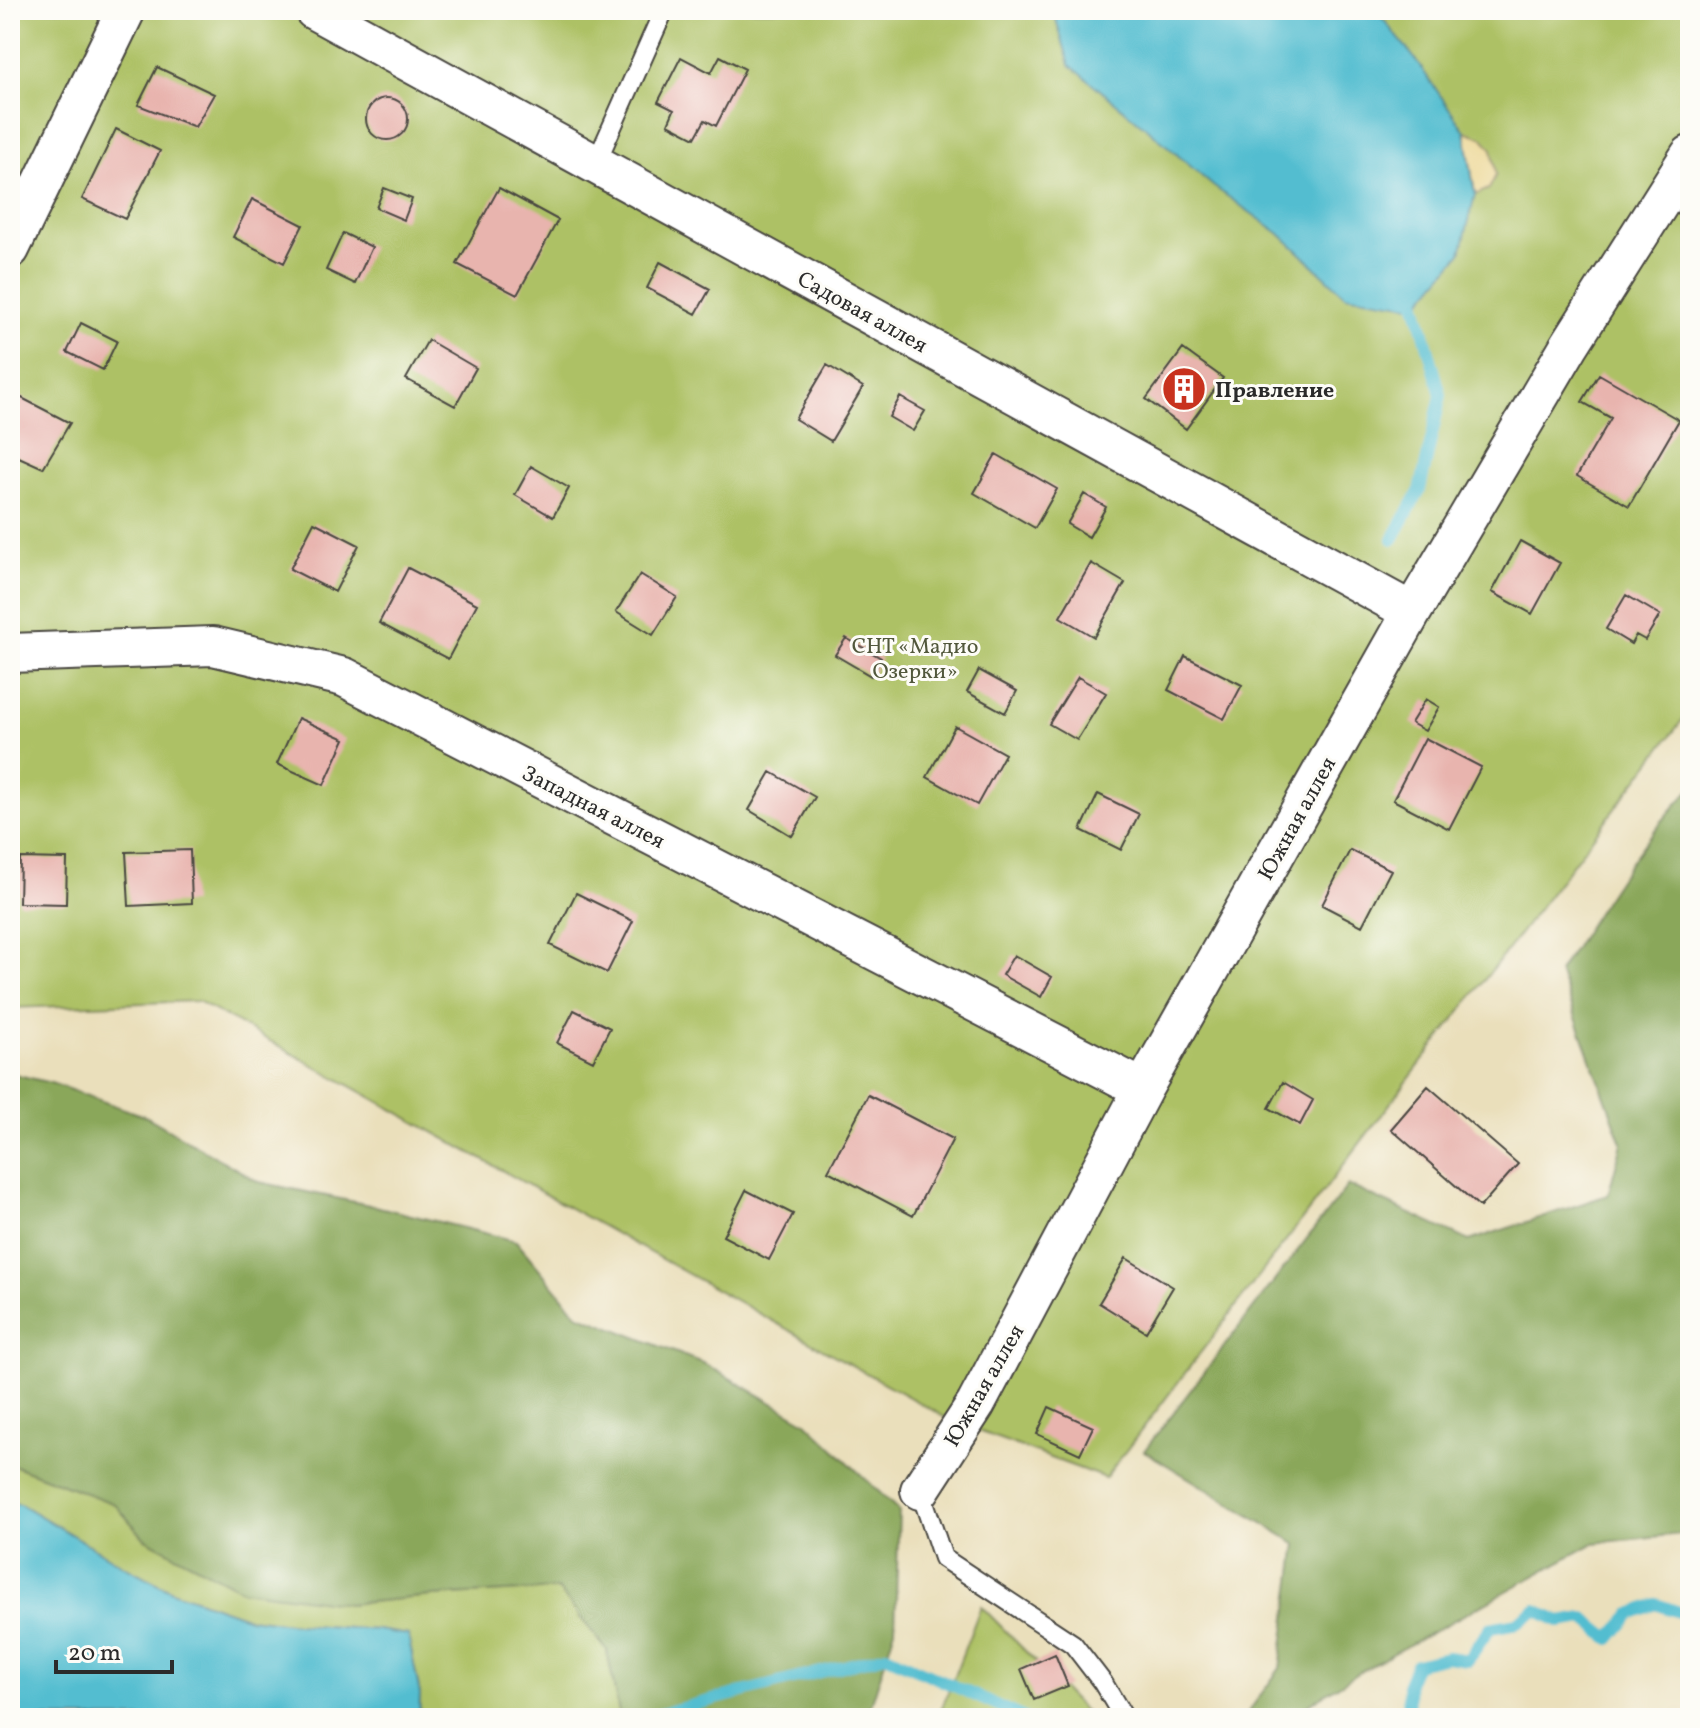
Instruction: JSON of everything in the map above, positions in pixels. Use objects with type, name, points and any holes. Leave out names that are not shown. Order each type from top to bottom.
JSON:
[{"type":"street","points":[[10,249],[126,10]]},
{"type":"street","name":"Садовая аллея","points":[[314,10],[1412,612]]},
{"type":"street","name":"Южная аллея","points":[[920,1490],[976,1404],[1143,1089],[1412,612],[1569,346],[1690,155]]},
{"type":"street","name":"Западная аллея","points":[[10,653],[213,646],[344,677],[1143,1089]]},
{"type":"lane","points":[[595,165],[664,10]]},
{"type":"lane","points":[[920,1490],[943,1558],[1073,1644],[1103,1683],[1124,1718]]},
{"type":"green space","name":"СНТ «Мадио Озерки»","points":[[10,10],[1690,10],[1690,710],[1105,1478],[954,1422],[198,1001],[10,1008]]},
{"type":"green space","points":[[1690,790],[1690,1533],[1594,1543],[1356,1674],[1287,1718],[1244,1718],[1280,1668],[1297,1544],[1144,1451],[1348,1185],[1469,1241],[1608,1195],[1622,1143],[1559,972],[1636,855]]},
{"type":"green space","points":[[10,1073],[51,1083],[147,1117],[259,1182],[379,1207],[516,1241],[577,1314],[705,1364],[806,1422],[899,1511],[895,1629],[867,1718],[620,1718],[607,1650],[558,1589],[348,1604],[242,1590],[145,1539],[115,1504],[10,1464]]},
{"type":"green space","points":[[10,1464],[115,1504],[145,1539],[348,1604],[558,1589],[607,1650],[620,1718],[419,1718],[420,1694],[408,1635],[249,1618],[172,1591],[20,1504],[10,1502]]},
{"type":"green space","points":[[981,1606],[1091,1718],[938,1718]]},
{"type":"sand","points":[[1465,131],[1482,137],[1492,149],[1496,175],[1489,189],[1475,195]]},
{"type":"water","points":[[1053,10],[1376,10],[1413,56],[1465,131],[1475,195],[1461,253],[1417,306],[1345,295],[1279,233],[1213,186],[1070,65]]},
{"type":"water","points":[[10,1502],[20,1504],[172,1591],[249,1618],[408,1635],[420,1694],[419,1718],[10,1718]]},
{"type":"building","points":[[720,56],[745,69],[716,126],[705,120],[695,138],[668,124],[674,110],[658,102],[681,57],[711,73]]},
{"type":"building","points":[[157,67],[214,94],[195,127],[138,105]]},
{"type":"building","points":[[387,98],[402,104],[408,119],[402,134],[387,140],[372,134],[366,119],[372,104]]},
{"type":"building","points":[[116,129],[160,151],[125,219],[82,199]]},
{"type":"building","points":[[384,188],[412,199],[404,220],[376,208]]},
{"type":"building","points":[[499,188],[558,220],[517,295],[457,264]]},
{"type":"building","points":[[252,199],[303,225],[284,263],[233,237]]},
{"type":"building","points":[[343,233],[372,247],[355,284],[326,270]]},
{"type":"building","points":[[660,262],[710,289],[696,314],[647,288]]},
{"type":"building","points":[[81,323],[117,341],[103,370],[67,352]]},
{"type":"building","points":[[428,340],[476,368],[455,406],[406,379]]},
{"type":"building","name":"Правление","points":[[1183,349],[1223,378],[1186,429],[1146,399]]},
{"type":"building","points":[[827,365],[863,387],[831,441],[795,419]]},
{"type":"building","points":[[1599,374],[1679,420],[1629,506],[1577,476],[1611,418],[1582,402]]},
{"type":"building","points":[[16,395],[70,423],[43,468],[10,453],[10,405]]},
{"type":"building","points":[[900,397],[925,411],[913,431],[889,417]]},
{"type":"building","points":[[996,454],[1057,489],[1035,528],[974,493]]},
{"type":"building","points":[[531,466],[569,488],[553,517],[515,495]]},
{"type":"building","points":[[1084,494],[1106,507],[1089,537],[1067,524]]},
{"type":"building","points":[[314,522],[359,545],[335,592],[290,569]]},
{"type":"building","points":[[1520,541],[1560,563],[1532,614],[1492,592]]},
{"type":"building","points":[[1091,563],[1125,583],[1094,637],[1060,617]]},
{"type":"building","points":[[408,568],[477,604],[448,659],[379,623]]},
{"type":"building","points":[[640,574],[677,597],[653,635],[616,612]]},
{"type":"building","points":[[1626,595],[1660,615],[1645,640],[1636,635],[1631,644],[1606,629]]},
{"type":"building","points":[[846,638],[881,658],[871,676],[835,655]]},
{"type":"building","points":[[1185,656],[1242,685],[1224,719],[1168,690]]},
{"type":"building","points":[[979,670],[1017,691],[1005,713],[967,692]]},
{"type":"building","points":[[1078,677],[1106,693],[1077,740],[1049,724]]},
{"type":"building","points":[[1426,699],[1439,707],[1425,731],[1411,723]]},
{"type":"building","points":[[298,718],[345,739],[324,785],[277,764]]},
{"type":"building","points":[[955,726],[1005,754],[977,805],[927,777]]},
{"type":"building","points":[[1425,738],[1481,767],[1449,829],[1393,800]]},
{"type":"building","points":[[771,772],[815,797],[792,836],[749,810]]},
{"type":"building","points":[[1098,794],[1139,814],[1121,850],[1081,830]]},
{"type":"building","points":[[190,850],[192,903],[129,906],[126,852]]},
{"type":"building","points":[[1350,850],[1391,870],[1362,926],[1322,905]]},
{"type":"building","points":[[20,858],[67,859],[66,904],[19,903]]},
{"type":"building","points":[[576,893],[633,921],[607,973],[550,945]]},
{"type":"building","points":[[1014,955],[1052,977],[1041,997],[1002,975]]},
{"type":"building","points":[[574,1010],[610,1028],[593,1061],[557,1043]]},
{"type":"building","points":[[1283,1082],[1313,1100],[1300,1125],[1269,1108]]},
{"type":"building","points":[[1428,1086],[1518,1164],[1480,1207],[1391,1129]]},
{"type":"building","points":[[868,1095],[953,1139],[913,1216],[828,1171]]},
{"type":"building","points":[[746,1190],[793,1214],[769,1260],[723,1236]]},
{"type":"building","points":[[1126,1258],[1173,1287],[1146,1332],[1099,1303]]},
{"type":"building","points":[[1049,1407],[1093,1427],[1080,1454],[1037,1434]]},
{"type":"building","points":[[1055,1654],[1068,1686],[1034,1700],[1021,1669]]},
{"type":"waterway","points":[[1393,539],[1420,490],[1441,395],[1415,300]]},
{"type":"waterway","points":[[1409,1718],[1408,1683],[1416,1664],[1447,1657],[1468,1660],[1490,1628],[1517,1623],[1536,1610],[1560,1622],[1584,1618],[1610,1639],[1631,1614],[1656,1604],[1690,1616]]},
{"type":"waterway","points":[[643,1718],[886,1655],[1024,1718]]},
{"type":"place","name":"Правление","points":[[1184,389]]}]
